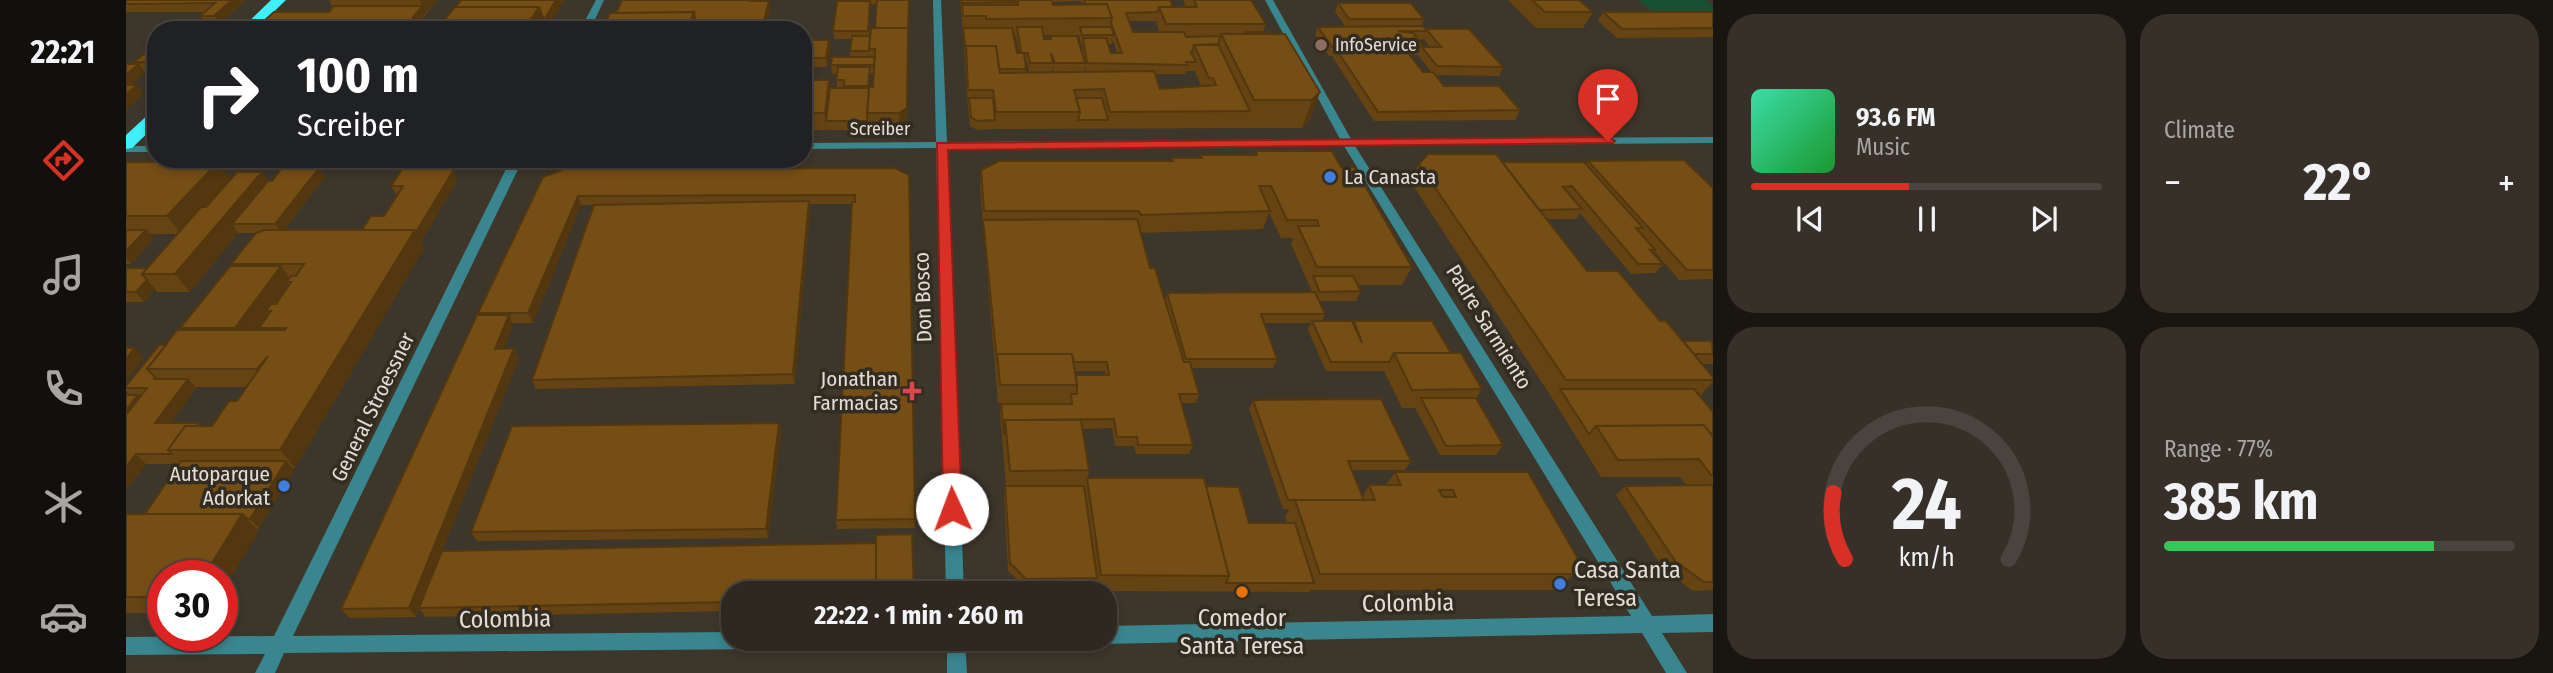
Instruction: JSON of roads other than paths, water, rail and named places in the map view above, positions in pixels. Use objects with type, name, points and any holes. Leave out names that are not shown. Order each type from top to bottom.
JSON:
[{"type":"highway","points":[[257,21],[279,0]]},
{"type":"highway","points":[[126,147],[147,125]]},
{"type":"street","points":[[590,21],[600,0]]},
{"type":"street","name":"Don Bosco","points":[[937,0],[955,581]]},
{"type":"street","name":"Padre Sarmiento","points":[[1269,0],[1347,142],[1678,673]]},
{"type":"street","name":"Screiber","points":[[812,146],[1713,140]]},
{"type":"street","points":[[126,147],[147,148]]},
{"type":"street","name":"General Stroessner","points":[[265,673],[513,168]]},
{"type":"street","name":"Colombia","points":[[1117,635],[1713,623]]},
{"type":"street","name":"Colombia","points":[[126,646],[721,641]]},
{"type":"street","points":[[956,651],[957,673]]},
{"type":"place","name":"InfoService","points":[[1321,45]]},
{"type":"place","name":"La Canasta","points":[[1330,177]]},
{"type":"place","name":"Jonathan Farmacias","points":[[912,391]]},
{"type":"place","name":"Autoparque Adorkat","points":[[284,486]]},
{"type":"place","name":"Casa Santa Teresa","points":[[1560,584]]},
{"type":"place","name":"Comedor Santa Teresa","points":[[1242,592]]}]
